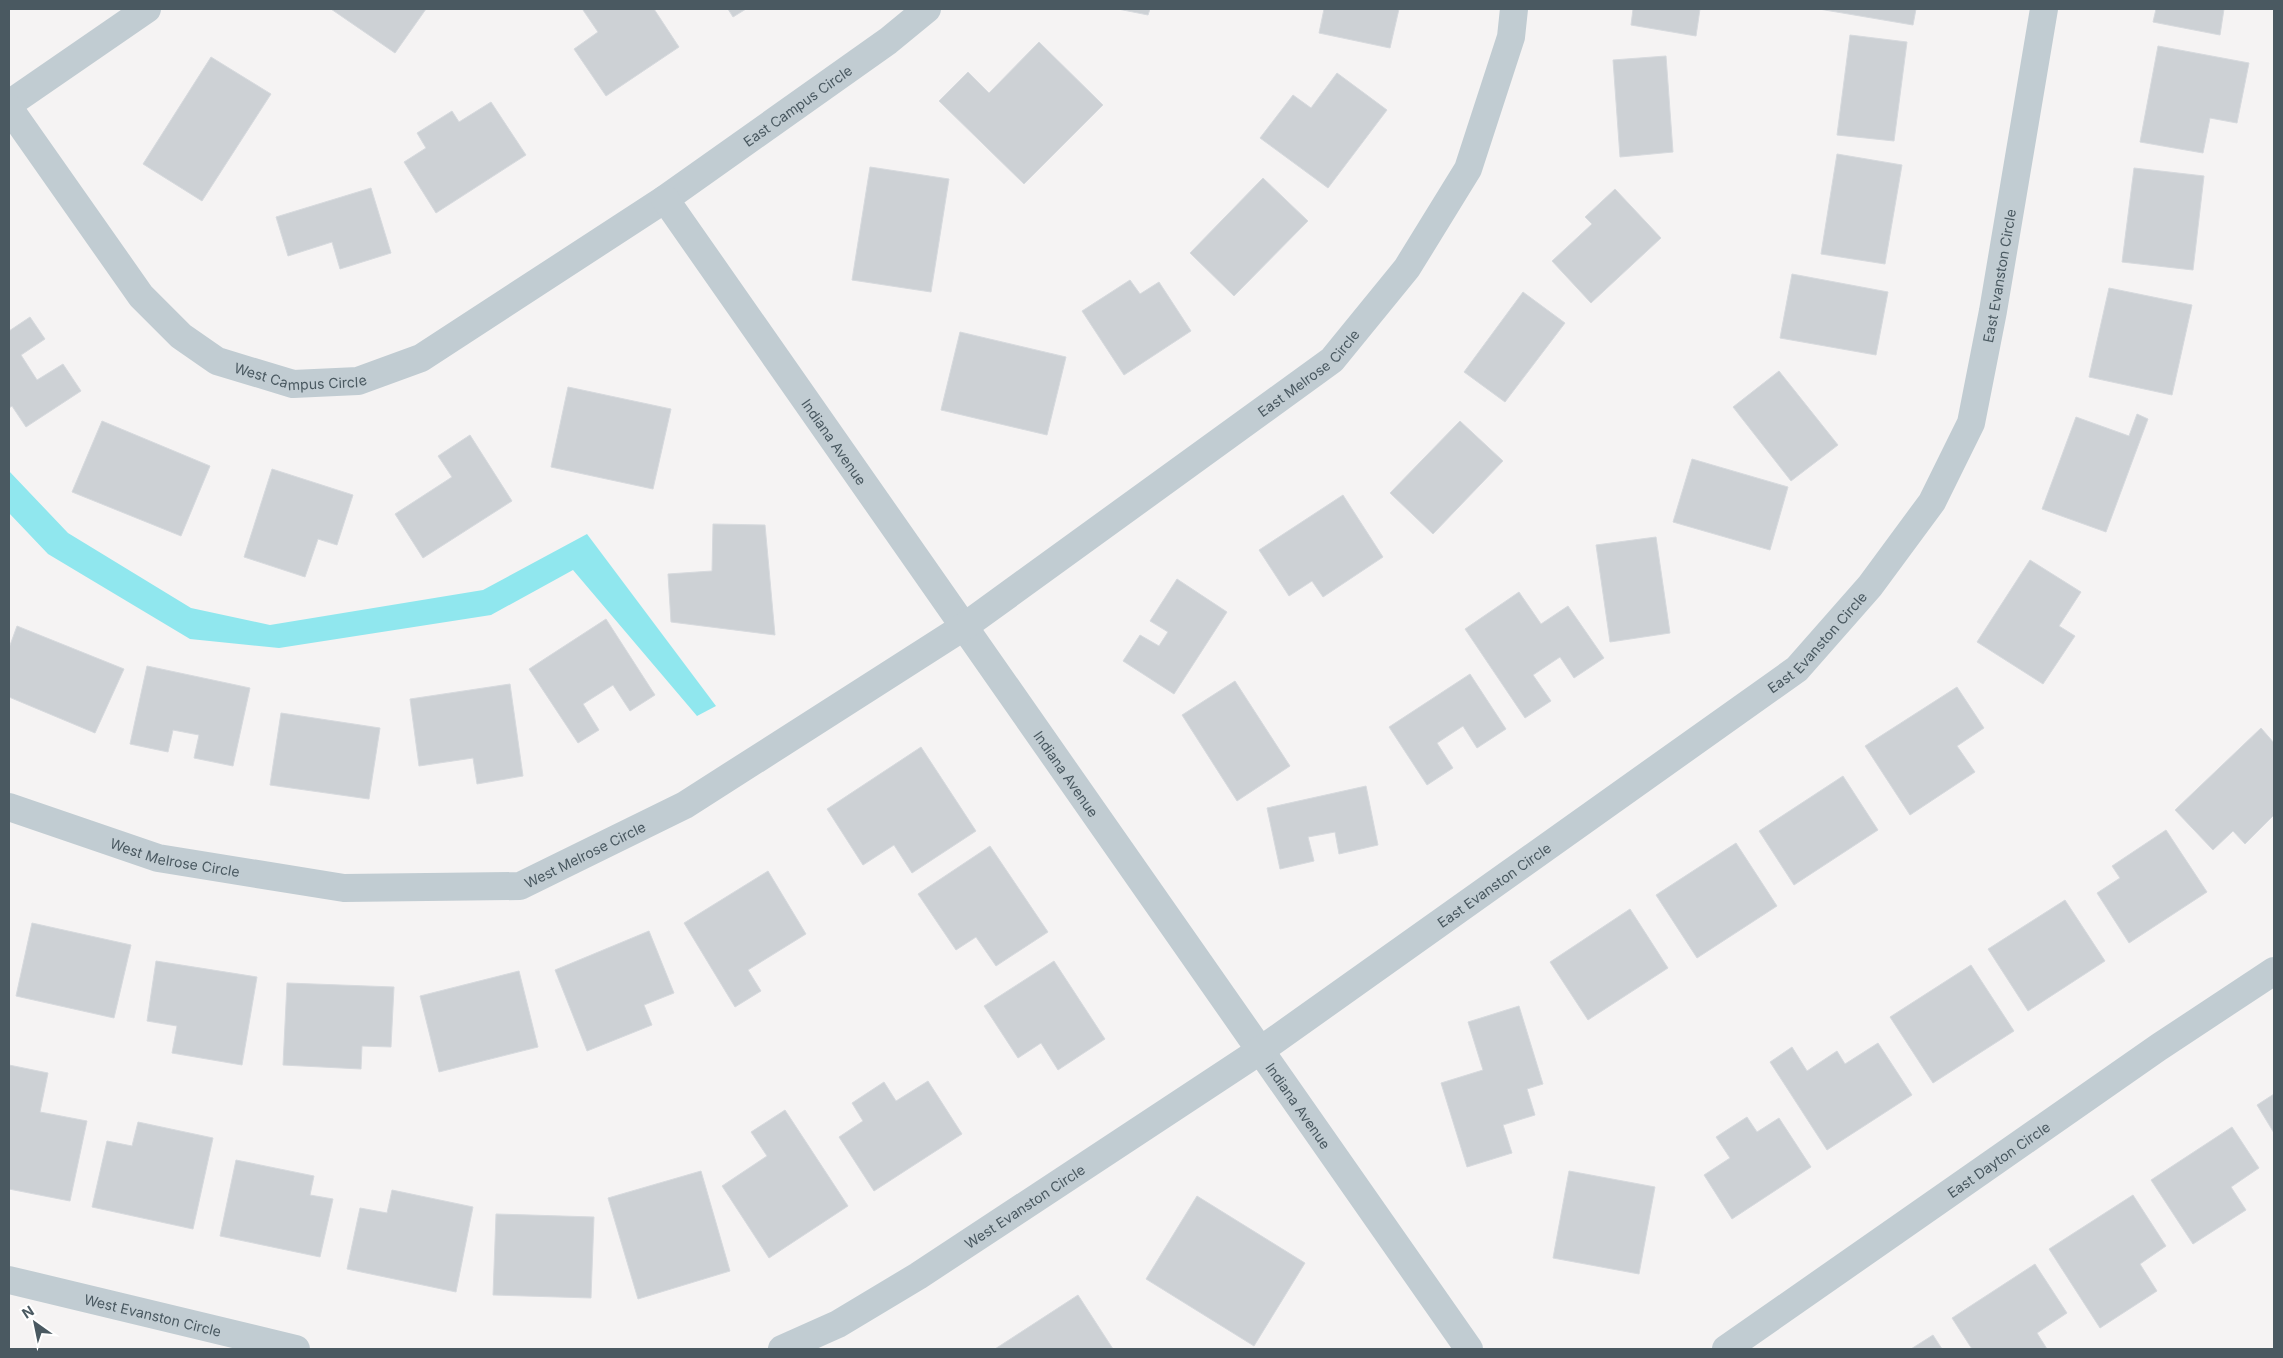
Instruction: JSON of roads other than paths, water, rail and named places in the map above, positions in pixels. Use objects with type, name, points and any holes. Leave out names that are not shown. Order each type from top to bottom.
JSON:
[{"type":"street","points":[[9,104],[147,9]]},
{"type":"street","name":"East Campus Circle","points":[[665,199],[888,41],[927,9]]},
{"type":"street","name":"East Melrose Circle","points":[[964,626],[1332,360],[1408,268],[1468,169],[1510,37],[1514,9]]},
{"type":"street","name":"East Evanston Circle","points":[[1261,1050],[1797,669],[1870,586],[1932,502],[1971,423],[1995,302],[2044,9]]},
{"type":"street","name":"West Campus Circle","points":[[9,108],[141,296],[181,336],[217,362],[293,384],[358,381],[422,358],[665,199]]},
{"type":"street","name":"Indiana Avenue","points":[[665,199],[1469,1349]]},
{"type":"street","name":"West Melrose Circle","points":[[9,807],[158,858],[344,888],[520,886],[685,804],[964,626]]},
{"type":"street","name":"East Dayton Circle","points":[[1726,1349],[2159,1047],[2274,970]]},
{"type":"street","name":"West Evanston Circle","points":[[782,1349],[838,1324],[918,1276],[1261,1050]]},
{"type":"street","name":"West Evanston Circle","points":[[9,1280],[296,1349]]},
{"type":"water","points":[[9,471],[68,533],[191,608],[270,625],[483,590],[587,534],[716,706],[697,716],[573,570],[491,615],[279,648],[190,639],[48,554],[9,513]]}]
